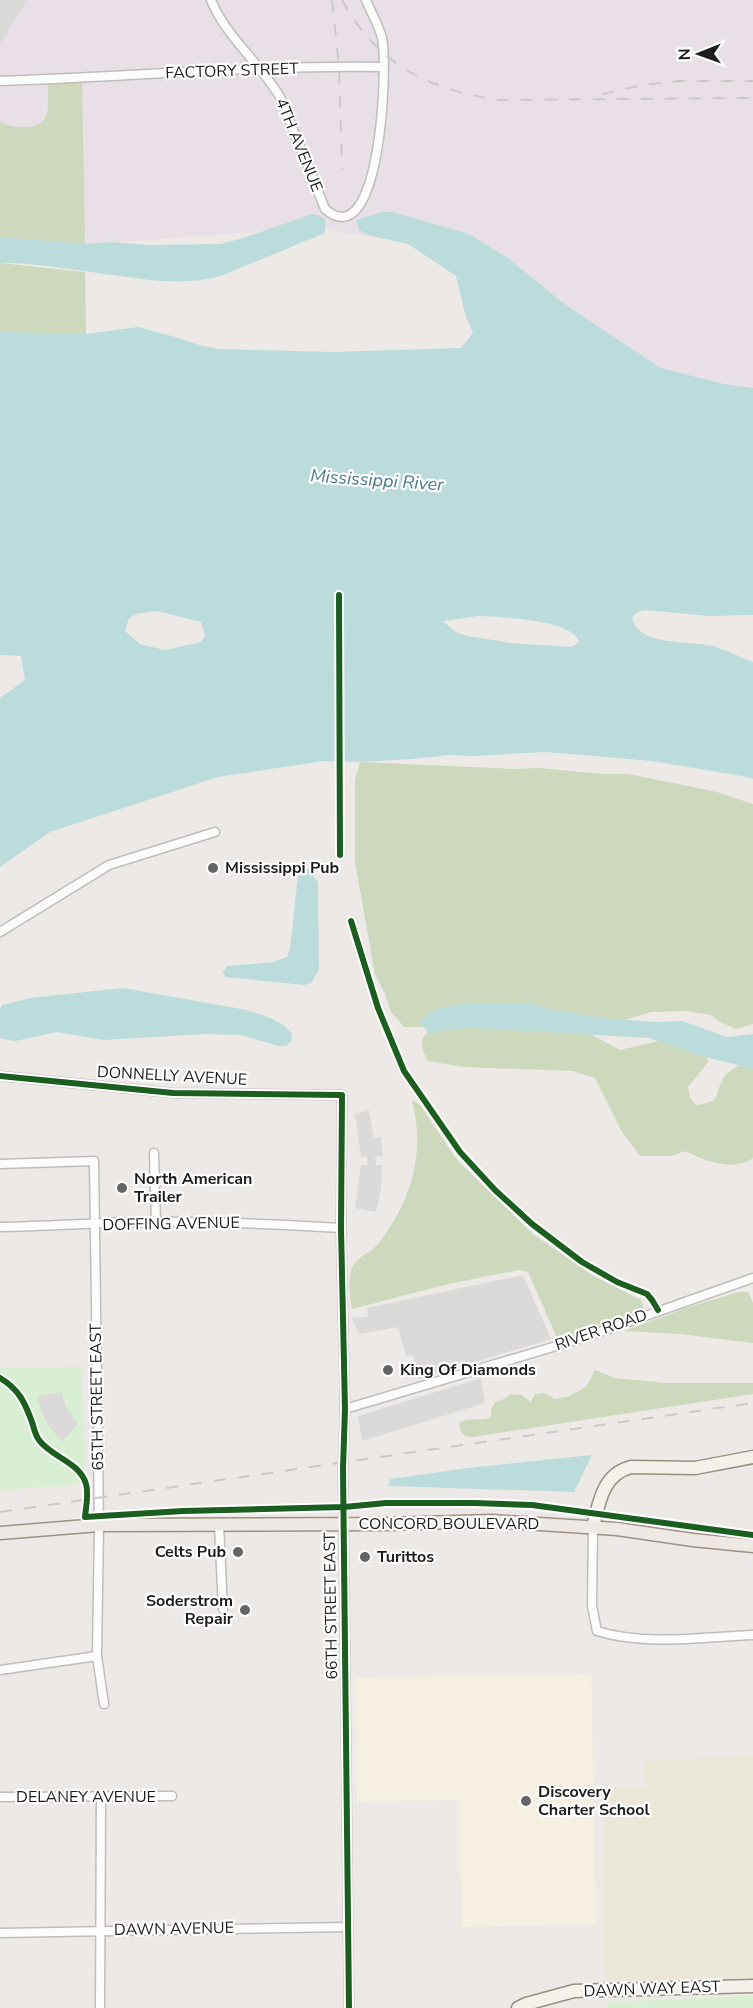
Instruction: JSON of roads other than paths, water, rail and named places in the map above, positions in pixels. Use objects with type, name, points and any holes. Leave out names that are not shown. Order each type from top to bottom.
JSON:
[{"type":"main road","name":"CONCORD BOULEVARD","points":[[0,1533],[99,1525],[492,1521],[593,1527],[753,1546]]},
{"type":"street","name":"4TH AVENUE","points":[[211,0],[236,42],[261,70],[280,97],[325,209],[334,216],[343,217],[352,214],[364,197],[374,167],[382,112],[382,67]]},
{"type":"street","points":[[366,0],[382,37],[382,67]]},
{"type":"street","name":"FACTORY STREET","points":[[0,81],[339,66],[382,67]]},
{"type":"street","points":[[0,932],[109,865],[216,832]]},
{"type":"street","name":"DONNELLY AVENUE","points":[[0,1076],[173,1093],[342,1095]]},
{"type":"street","name":"66TH STREET EAST","points":[[342,1095],[341,1228],[345,1409],[343,1462],[349,2008]]},
{"type":"street","points":[[154,1153],[156,1222]]},
{"type":"street","name":"65TH STREET EAST","points":[[0,1164],[94,1161],[99,1525],[97,1656],[104,1704]]},
{"type":"street","name":"DOFFING AVENUE","points":[[0,1227],[156,1222],[280,1224],[341,1228]]},
{"type":"street","name":"RIVER ROAD","points":[[345,1409],[583,1338],[753,1278]]},
{"type":"street","points":[[753,1456],[695,1468],[631,1467],[616,1473],[604,1491],[593,1527],[592,1606],[597,1631],[617,1637],[647,1639],[753,1635]]},
{"type":"street","points":[[219,1524],[223,1609]]},
{"type":"street","points":[[0,1670],[97,1656]]},
{"type":"street","name":"DELANEY AVENUE","points":[[0,1797],[172,1796]]},
{"type":"street","points":[[100,2008],[101,1797]]},
{"type":"street","name":"DAWN AVENUE","points":[[0,1933],[348,1927]]},
{"type":"street","name":"DAWN WAY EAST","points":[[518,2008],[574,1991],[753,1986]]},
{"type":"water","name":"Mississippi River","points":[[382,212],[392,212],[469,234],[508,258],[566,305],[661,368],[724,384],[753,388],[753,615],[709,616],[644,610],[636,613],[632,618],[644,634],[654,638],[713,646],[753,662],[753,779],[652,761],[545,752],[450,755],[360,762],[324,761],[218,777],[50,832],[0,867],[0,698],[25,680],[21,656],[0,655],[0,332],[86,334],[138,327],[220,349],[331,352],[461,348],[473,333],[465,314],[456,276],[408,244],[368,235],[359,230],[356,220]],"holes":[[[157,611],[201,622],[205,636],[201,642],[165,650],[140,644],[125,631],[129,618],[136,614]],[[478,616],[549,624],[563,628],[579,641],[571,647],[511,643],[467,636],[454,631],[443,621]]]},
{"type":"water","points":[[312,214],[325,219],[325,233],[221,276],[208,279],[158,281],[45,266],[0,263],[0,237],[85,244],[110,242],[149,245],[220,244]]},
{"type":"water","points":[[302,861],[318,882],[319,970],[311,983],[305,985],[225,977],[223,972],[227,966],[273,962],[287,957]]},
{"type":"water","points":[[123,988],[247,1010],[284,1026],[292,1035],[291,1041],[286,1046],[279,1046],[240,1035],[205,1034],[103,1040],[57,1032],[16,1041],[0,1037],[2,1005],[30,998]]},
{"type":"water","points":[[531,1002],[548,1009],[612,1019],[682,1021],[727,1037],[753,1034],[753,1069],[698,1055],[649,1038],[471,1028],[428,1032],[420,1021],[429,1013],[455,1005]]},
{"type":"water","points":[[592,1455],[574,1492],[388,1486],[390,1479]]},
{"type":"railway","points":[[332,0],[339,66],[342,169]]},
{"type":"railway","points":[[342,0],[371,41],[388,57],[406,70],[427,80],[472,95],[498,100],[753,98]]},
{"type":"railway","points":[[602,94],[643,85],[679,81],[753,81]]},
{"type":"railway","points":[[0,1512],[753,1403]]},
{"type":"place","name":"Mississippi Pub","points":[[213,868]]},
{"type":"place","name":"North American Trailer","points":[[122,1188]]},
{"type":"place","name":"King Of Diamonds","points":[[388,1370]]},
{"type":"place","name":"Celts Pub","points":[[238,1552]]},
{"type":"place","name":"Turittos","points":[[365,1557]]},
{"type":"place","name":"Soderstrom Repair","points":[[245,1610]]},
{"type":"place","name":"Discovery Charter School","points":[[526,1801]]}]
